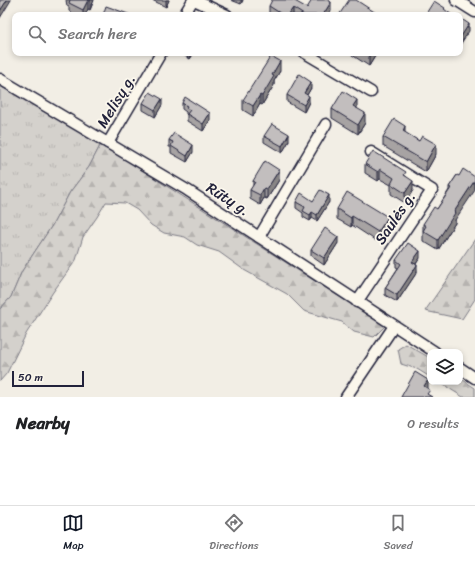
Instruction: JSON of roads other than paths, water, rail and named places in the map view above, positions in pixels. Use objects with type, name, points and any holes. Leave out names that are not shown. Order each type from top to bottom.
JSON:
[{"type":"street","points":[[186,12],[193,0],[219,12]]},
{"type":"street","points":[[456,0],[475,12]]},
{"type":"street","name":"Melisų g.","points":[[108,143],[159,56]]},
{"type":"street","points":[[310,56],[371,92]]},
{"type":"street","name":"Rūtų g.","points":[[0,79],[187,190],[430,349]]},
{"type":"street","points":[[259,237],[326,124]]},
{"type":"street","name":"Saulės g.","points":[[357,302],[432,190],[371,152]]},
{"type":"street","points":[[346,397],[394,326]]},
{"type":"street","points":[[463,370],[475,378]]}]
